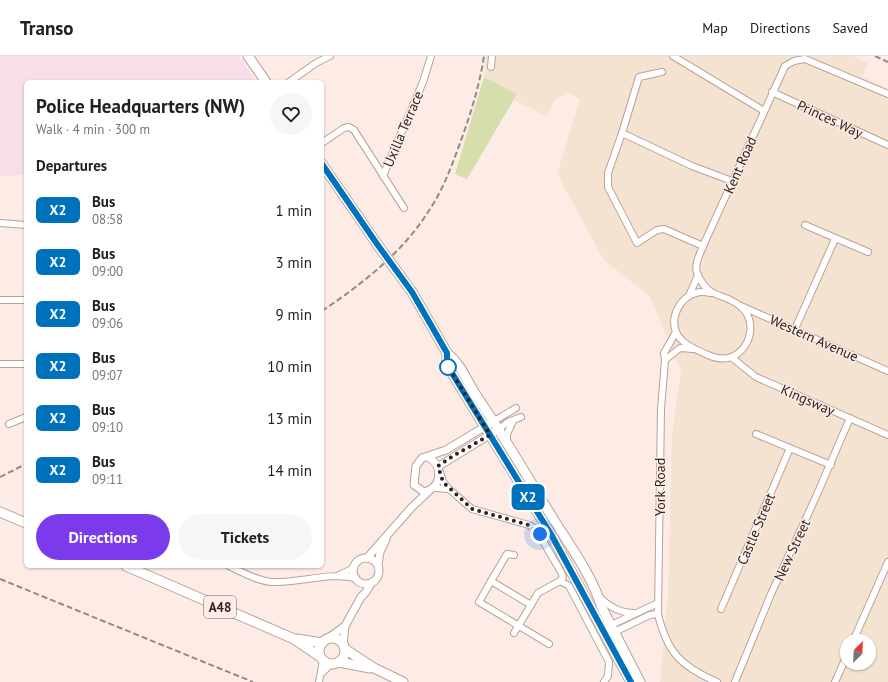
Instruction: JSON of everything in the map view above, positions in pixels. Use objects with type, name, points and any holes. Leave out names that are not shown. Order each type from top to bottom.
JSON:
[{"type":"main road","points":[[248,56],[265,80]]},
{"type":"main road","points":[[324,168],[412,292],[447,353],[456,360],[472,389],[494,421],[571,545],[599,597],[609,631],[631,682]]},
{"type":"main road","points":[[447,353],[447,365],[640,682]]},
{"type":"main road","points":[[0,512],[24,522]]},
{"type":"main road","name":"A48","points":[[131,568],[294,639],[328,661],[374,668]]},
{"type":"main road","name":"A48","points":[[294,639],[324,641],[336,638],[344,647],[374,668],[404,682]]},
{"type":"main road","points":[[324,641],[319,648],[328,661],[344,655],[344,647]]},
{"type":"street","points":[[292,80],[316,63],[330,56]]},
{"type":"street","name":"Uxilla Terrace","points":[[383,176],[423,82],[431,56]]},
{"type":"street","points":[[490,68],[492,56]]},
{"type":"street","points":[[672,56],[764,111]]},
{"type":"street","name":"Kent Road","points":[[689,296],[698,275],[697,265],[703,246],[785,66],[794,61],[805,60],[888,94]]},
{"type":"street","points":[[662,72],[639,77],[608,173],[608,187],[637,243],[657,230],[664,229],[703,246]]},
{"type":"street","name":"Princes Way","points":[[772,92],[888,146]]},
{"type":"street","name":"Uxilla Terrace","points":[[324,142],[344,128],[349,127],[354,130],[404,208]]},
{"type":"street","points":[[622,133],[692,166],[732,181]]},
{"type":"street","points":[[0,223],[24,225]]},
{"type":"street","points":[[805,225],[868,252]]},
{"type":"street","points":[[795,329],[835,239]]},
{"type":"street","points":[[698,275],[705,287],[711,293]]},
{"type":"street","points":[[701,292],[711,293],[740,305],[745,311],[750,323],[749,338],[743,349],[731,357],[718,358],[694,349],[686,344],[676,332],[676,312],[679,306],[689,296],[701,292]]},
{"type":"street","points":[[0,300],[24,300]]},
{"type":"street","name":"Western Avenue","points":[[740,305],[888,371]]},
{"type":"street","name":"York Road","points":[[676,332],[664,353],[665,360],[661,409],[658,614],[667,644],[674,654],[687,666],[717,682]]},
{"type":"street","points":[[665,360],[680,348],[694,349]]},
{"type":"street","name":"Kingsway","points":[[731,357],[756,377],[888,435]]},
{"type":"street","points":[[0,364],[24,364]]},
{"type":"street","points":[[412,507],[415,496],[414,480],[416,466],[422,458],[446,450],[516,408]]},
{"type":"street","points":[[360,597],[354,568],[356,562],[367,558],[412,507],[432,490],[438,482],[439,468],[453,456],[490,435],[508,422],[521,417]]},
{"type":"street","points":[[9,424],[24,418]]},
{"type":"street","name":"New Street","points":[[735,682],[772,594],[831,465],[850,418]]},
{"type":"street","points":[[507,442],[507,434],[513,421]]},
{"type":"street","points":[[756,434],[831,465]]},
{"type":"street","name":"Castle Street","points":[[721,609],[790,448]]},
{"type":"street","points":[[428,457],[436,462],[443,482],[449,489],[477,511],[529,525],[536,529],[561,572],[562,577],[560,581],[538,593],[514,633]]},
{"type":"street","points":[[415,487],[424,492],[449,489]]},
{"type":"street","points":[[344,647],[345,626],[360,597],[366,592],[377,577],[380,552],[388,536]]},
{"type":"street","points":[[514,555],[507,554],[479,602],[549,644]]},
{"type":"street","points":[[367,558],[378,565]]},
{"type":"street","points":[[856,634],[888,562]]},
{"type":"street","points":[[233,568],[251,576],[272,582],[337,575],[354,568]]},
{"type":"street","points":[[337,575],[367,583],[372,582]]},
{"type":"street","points":[[491,581],[531,605]]},
{"type":"street","points":[[560,581],[569,586],[609,662],[608,676],[604,682]]},
{"type":"street","points":[[599,597],[614,608],[627,613],[635,613]]},
{"type":"street","points":[[609,631],[635,613],[658,602]]},
{"type":"street","points":[[609,631],[650,615],[658,614]]},
{"type":"street","points":[[324,641],[345,626]]},
{"type":"street","points":[[319,682],[328,661]]},
{"type":"street","points":[[835,682],[840,670]]},
{"type":"shaded area","points":[[0,56],[239,56],[255,80],[24,80],[24,175],[0,176]]},
{"type":"shaded area","points":[[486,56],[852,56],[868,63],[862,77],[888,88],[888,682],[660,682],[668,594],[672,434],[681,371],[650,297],[604,260],[557,174],[580,99],[574,97],[570,93],[555,100],[547,116],[514,100],[517,94],[484,77]]},
{"type":"green space","points":[[484,77],[517,94],[467,179],[455,174]]},
{"type":"railway","points":[[324,310],[366,279],[394,254],[418,227],[434,203],[448,175],[470,115],[484,56]]},
{"type":"railway","points":[[875,56],[888,62]]},
{"type":"railway","points":[[0,477],[24,465]]},
{"type":"railway","points":[[0,579],[253,682]]},
{"type":"bus line","name":"X2","points":[[324,167],[412,292],[447,353],[447,365],[552,536],[631,682]]},
{"type":"route","points":[[448,367],[447,365],[490,435],[438,466],[443,482],[472,509],[529,525],[536,529],[540,534]]}]
